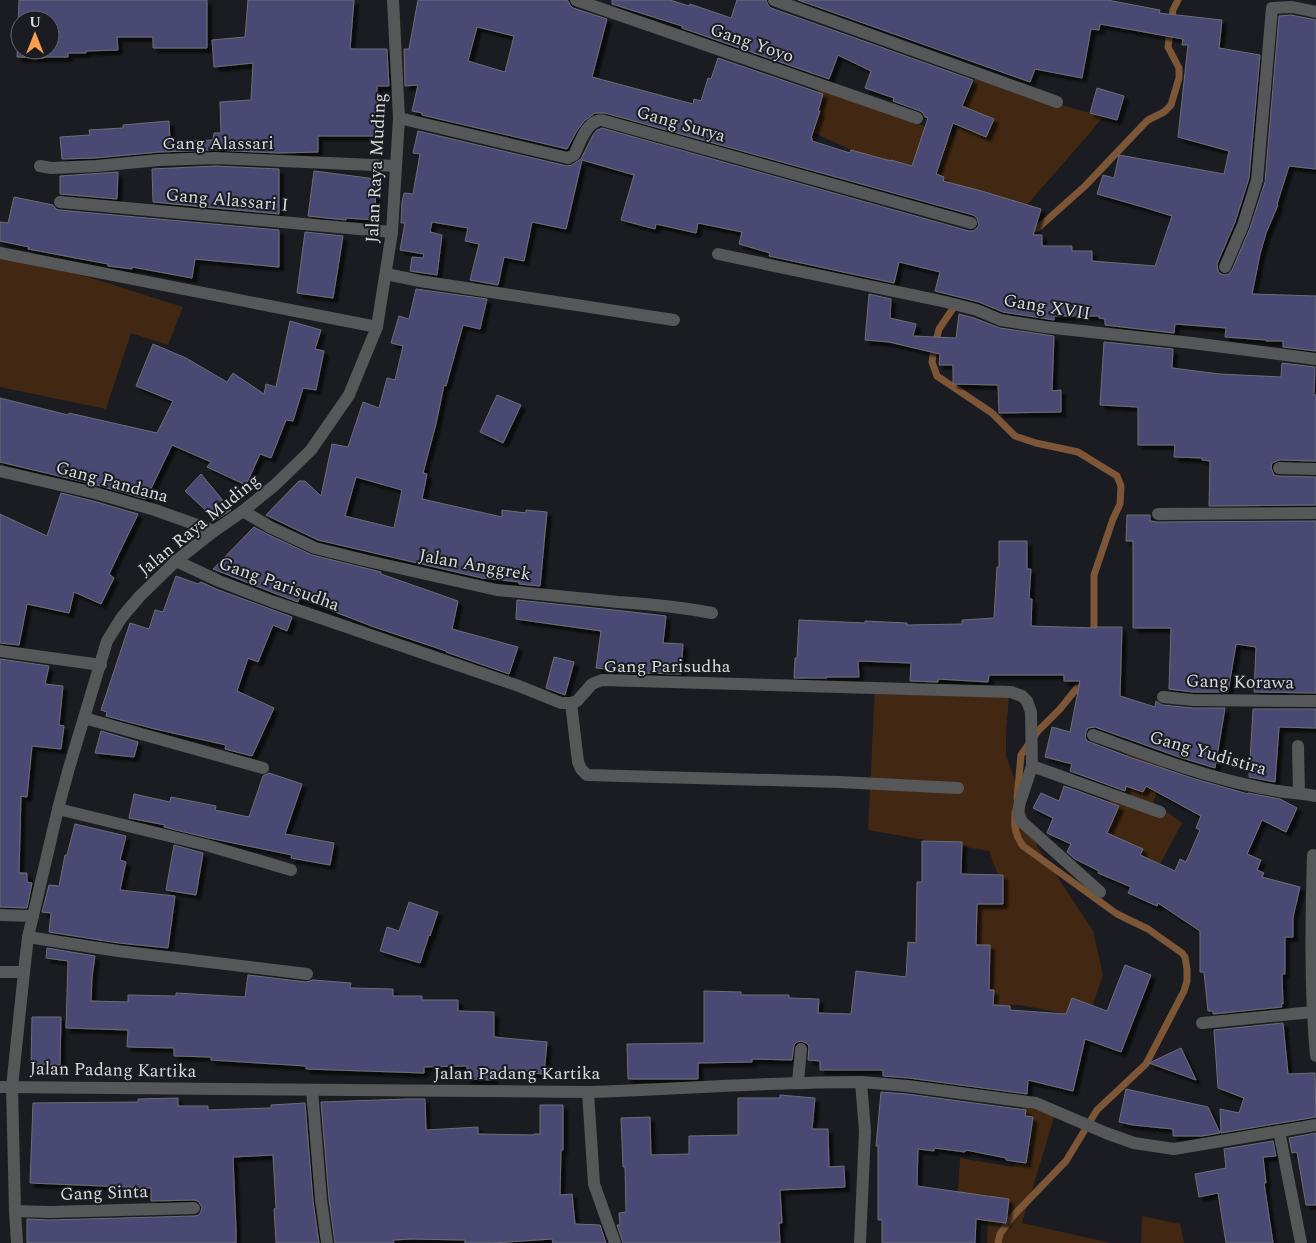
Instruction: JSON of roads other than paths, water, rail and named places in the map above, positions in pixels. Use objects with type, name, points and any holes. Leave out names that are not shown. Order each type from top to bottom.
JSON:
[{"type":"street","name":"Jalan Raya Muding","points":[[17,1243],[6,1087],[28,936],[58,809],[107,641],[122,617],[140,596],[176,561],[275,485],[311,450],[349,395],[377,326],[392,232],[398,118],[393,0]]},
{"type":"street","name":"Gang Yoyo","points":[[576,0],[917,118]]},
{"type":"street","points":[[774,0],[1056,102]]},
{"type":"street","points":[[1225,268],[1243,225],[1257,180],[1272,8],[1292,7],[1316,12]]},
{"type":"street","name":"Gang Surya","points":[[398,118],[568,158],[574,155],[586,130],[598,120],[605,121],[971,223]]},
{"type":"street","name":"Gang Alassari","points":[[40,166],[51,168],[96,166],[159,160],[215,158],[396,166]]},
{"type":"street","name":"Gang Alassari I","points":[[60,202],[392,232]]},
{"type":"street","points":[[0,253],[377,326]]},
{"type":"street","name":"Gang XVII","points":[[718,254],[946,302],[977,310],[1001,320],[1316,360]]},
{"type":"street","points":[[386,274],[674,320]]},
{"type":"street","points":[[1278,468],[1316,469]]},
{"type":"street","name":"Gang Pandana","points":[[0,471],[95,493],[155,510],[214,531]]},
{"type":"street","name":"Jalan Anggrek","points":[[243,511],[270,527],[315,548],[432,576],[498,590],[646,604],[712,613]]},
{"type":"street","points":[[1158,514],[1316,513]]},
{"type":"street","name":"Gang Parisudha","points":[[176,561],[219,581],[279,604],[519,686],[562,703],[577,701],[592,684],[602,680],[1011,692],[1022,696],[1028,701],[1031,712],[1032,766]]},
{"type":"street","points":[[0,651],[101,665]]},
{"type":"street","name":"Gang Korawa","points":[[1163,697],[1193,700],[1316,701]]},
{"type":"street","points":[[571,703],[578,762],[581,769],[587,775],[839,782],[958,788]]},
{"type":"street","points":[[84,718],[263,768]]},
{"type":"street","name":"Gang Yudistira","points":[[1093,735],[1210,775],[1262,788],[1316,796]]},
{"type":"street","points":[[1298,746],[1299,793]]},
{"type":"street","points":[[1100,892],[1021,821],[1018,812],[1020,802],[1032,766],[1160,812]]},
{"type":"street","points":[[58,809],[206,845],[291,870]]},
{"type":"street","points":[[1313,855],[1311,931],[1312,1012],[1316,1056]]},
{"type":"street","points":[[0,916],[33,916]]},
{"type":"street","points":[[28,936],[118,951],[307,974]]},
{"type":"street","points":[[0,972],[24,972]]},
{"type":"street","points":[[1202,1023],[1312,1012]]},
{"type":"street","points":[[798,1082],[801,1049]]},
{"type":"street","name":"Jalan Padang Kartika","points":[[6,1087],[588,1092],[798,1082],[861,1082],[908,1086],[1036,1103],[1134,1143],[1174,1149],[1316,1125]]},
{"type":"street","points":[[860,1243],[865,1131],[861,1082]]},
{"type":"street","points":[[312,1090],[321,1200],[328,1243]]},
{"type":"street","points":[[588,1092],[594,1184],[615,1243]]},
{"type":"street","points":[[1279,1131],[1301,1243]]},
{"type":"street","name":"Gang Sinta","points":[[15,1211],[50,1212],[194,1208]]},
{"type":"waterway","points":[[1027,230],[1038,228],[1085,186],[1148,120],[1164,112],[1171,105],[1179,78],[1179,68],[1168,47],[1173,10],[1178,0]]},
{"type":"waterway","points":[[956,304],[939,329],[932,362],[937,376],[992,413],[1015,436],[1036,443],[1078,452],[1117,476],[1121,486],[1120,504],[1094,575],[1094,636]]},
{"type":"waterway","points":[[1017,798],[1021,755],[1038,731],[1060,709],[1077,688],[1087,683]]},
{"type":"waterway","points":[[998,1243],[1000,1234],[1012,1217],[1066,1161],[1097,1110],[1146,1064],[1184,991],[1187,981],[1185,957],[1182,953],[1148,929],[1117,914],[1023,846],[1016,830],[1015,813]]}]
